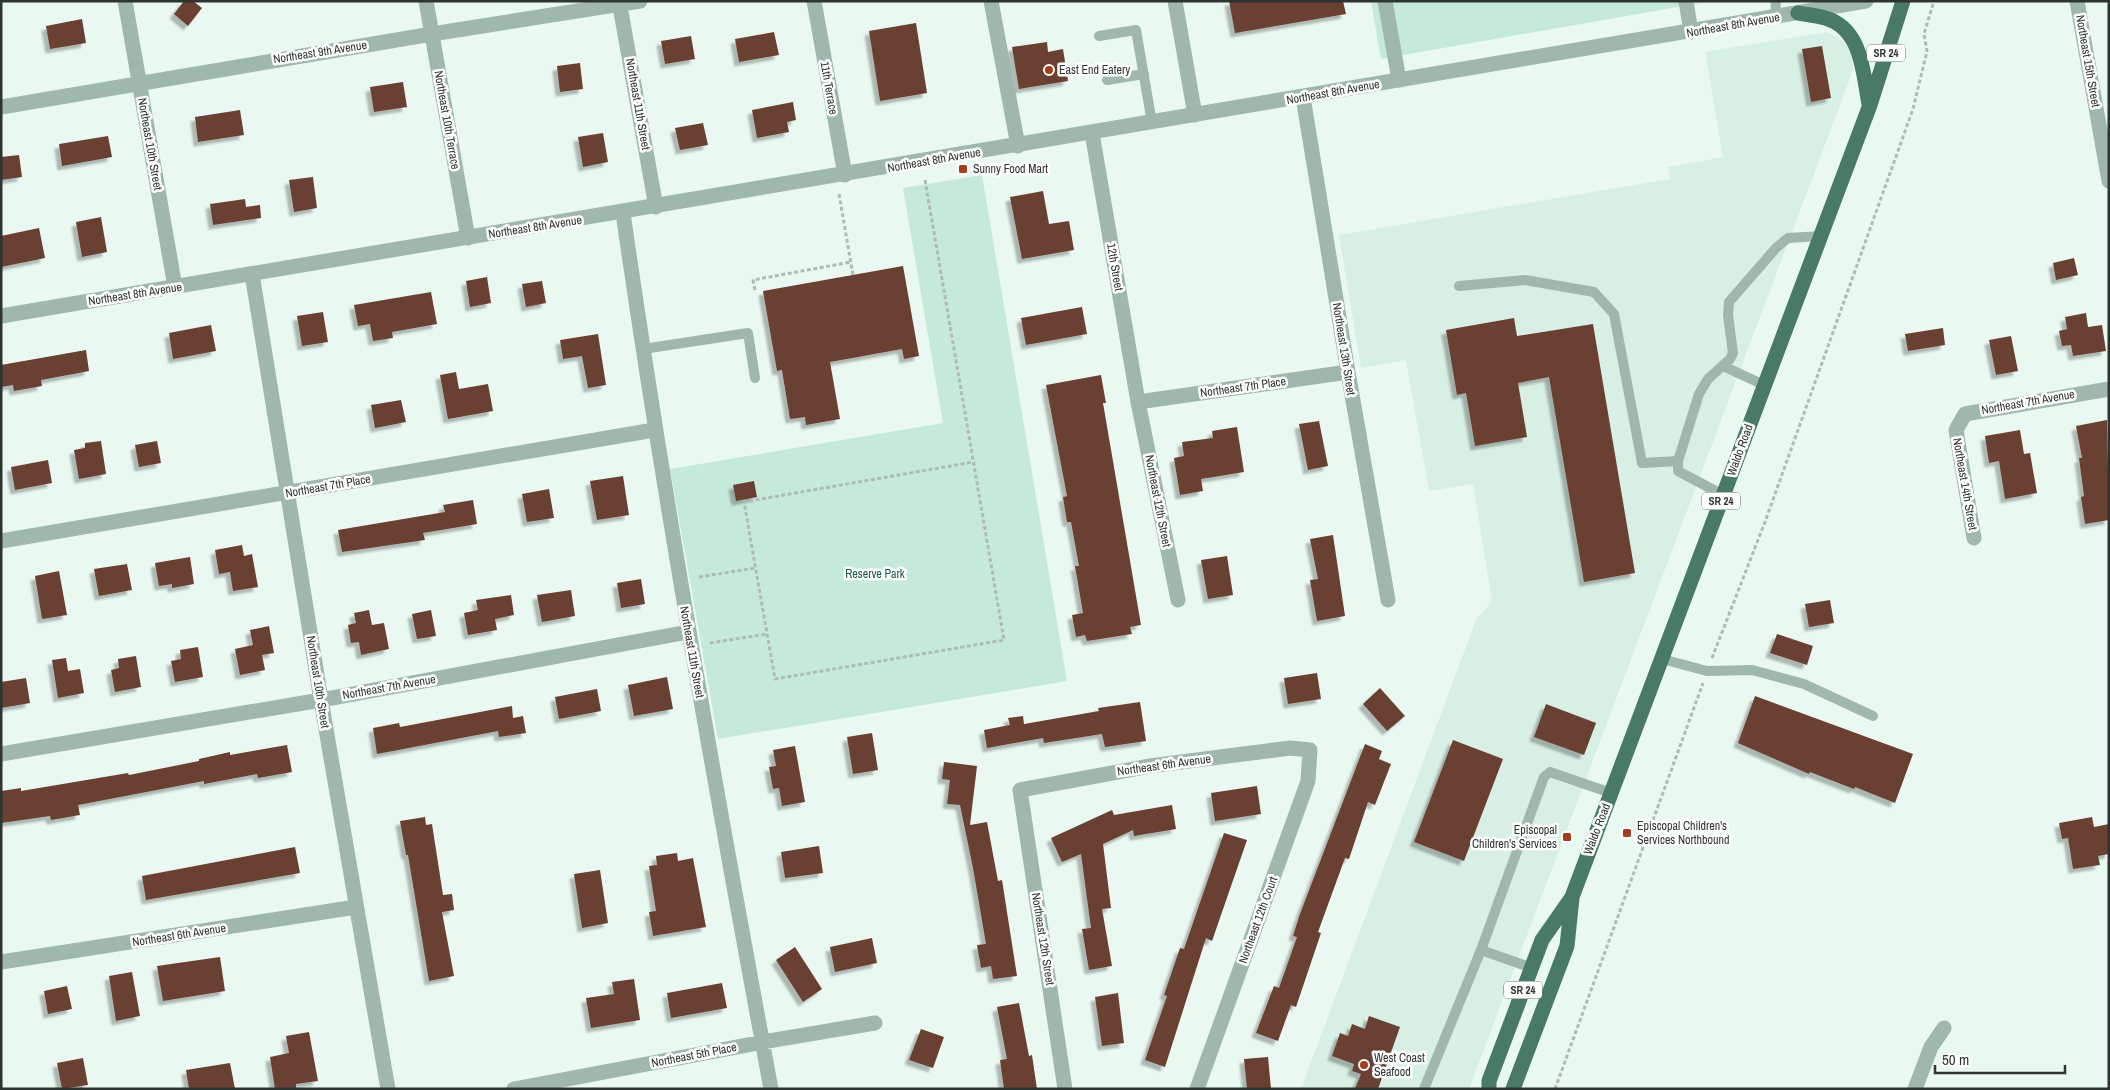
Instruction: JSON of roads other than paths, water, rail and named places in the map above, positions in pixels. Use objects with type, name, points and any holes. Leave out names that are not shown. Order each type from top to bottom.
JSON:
[{"type":"highway","name":"Waldo Road","points":[[1489,1089],[1489,1081],[1542,940],[1572,897],[1870,105],[1903,1]]},
{"type":"highway","points":[[1798,13],[1827,18],[1852,36],[1859,52],[1870,105]]},
{"type":"highway","name":"Waldo Road","points":[[1513,1089],[1567,946],[1572,897]]},
{"type":"street","name":"Northeast 10th Street","points":[[125,1],[174,287]]},
{"type":"street","name":"Northeast 10th Terrace","points":[[426,1],[468,238]]},
{"type":"street","name":"Northeast 9th Avenue","points":[[1,106],[640,1]]},
{"type":"street","name":"11th Terrace","points":[[814,1],[845,175]]},
{"type":"street","points":[[991,1],[1018,146]]},
{"type":"street","points":[[1175,1],[1195,115]]},
{"type":"street","points":[[1385,1],[1399,80]]},
{"type":"street","points":[[1686,1],[1692,32]]},
{"type":"street","name":"Northeast 8th Avenue","points":[[1,316],[622,213],[1866,1]]},
{"type":"street","name":"Northeast 15th Street","points":[[2077,1],[2109,181]]},
{"type":"street","name":"Northeast 11th Street","points":[[620,3],[656,207]]},
{"type":"street","name":"Northeast 13th Street","points":[[1303,97],[1388,600]]},
{"type":"street","name":"12th Street","points":[[1092,133],[1138,402]]},
{"type":"street","name":"Northeast 11th Street","points":[[622,213],[654,430],[688,632],[771,1089]]},
{"type":"street","name":"Northeast 10th Street","points":[[252,274],[321,700],[388,1089]]},
{"type":"street","name":"Northeast 7th Place","points":[[1138,402],[1348,372]]},
{"type":"street","name":"Northeast 7th Avenue","points":[[1956,430],[1965,414],[2109,388]]},
{"type":"street","name":"Northeast 12th Street","points":[[1138,402],[1178,600]]},
{"type":"street","name":"Northeast 7th Place","points":[[1,541],[654,430]]},
{"type":"street","name":"Northeast 14th Street","points":[[1956,430],[1974,538]]},
{"type":"street","name":"Northeast 7th Avenue","points":[[1,754],[321,700],[688,632]]},
{"type":"street","name":"Northeast 6th Avenue","points":[[1020,790],[1150,766],[1290,748],[1310,750]]},
{"type":"street","name":"Northeast 12th Court","points":[[1196,1089],[1308,781],[1310,750]]},
{"type":"street","name":"Northeast 12th Street","points":[[1020,790],[1065,1089]]},
{"type":"street","name":"Northeast 6th Avenue","points":[[1,962],[356,907]]},
{"type":"street","name":"Northeast 5th Place","points":[[514,1089],[875,1023]]},
{"type":"street","points":[[1915,1089],[1931,1047],[1944,1028]]},
{"type":"lane","points":[[1775,17],[1776,1]]},
{"type":"lane","points":[[1099,36],[1136,30],[1152,123]]},
{"type":"lane","points":[[1107,80],[1144,74]]},
{"type":"lane","points":[[1723,495],[1678,471],[1678,460],[1700,394],[1708,379],[1723,366],[1733,353],[1728,315],[1729,302],[1734,294],[1788,238],[1820,236]]},
{"type":"lane","points":[[1458,286],[1525,280],[1594,292],[1614,314],[1642,463],[1678,460]]},
{"type":"lane","points":[[643,349],[748,333],[755,378]]},
{"type":"lane","points":[[1723,366],[1764,385]]},
{"type":"lane","points":[[1662,659],[1707,671],[1752,670],[1804,684],[1873,716]]},
{"type":"lane","points":[[1424,1089],[1481,950],[1544,777],[1550,772],[1611,793]]},
{"type":"lane","points":[[1481,950],[1532,968]]},
{"type":"place","name":"East End Eatery","points":[[1049,70]]},
{"type":"place","name":"Sunny Food Mart","points":[[963,169]]},
{"type":"place","name":"Episcopal Children's Services Northbound","points":[[1627,833]]},
{"type":"place","name":"Episcopal Children's Services","points":[[1567,837]]},
{"type":"place","name":"West Coast Seafood","points":[[1364,1065]]},
{"type":"park label","name":"Reserve Park","points":[[875,574]]}]
